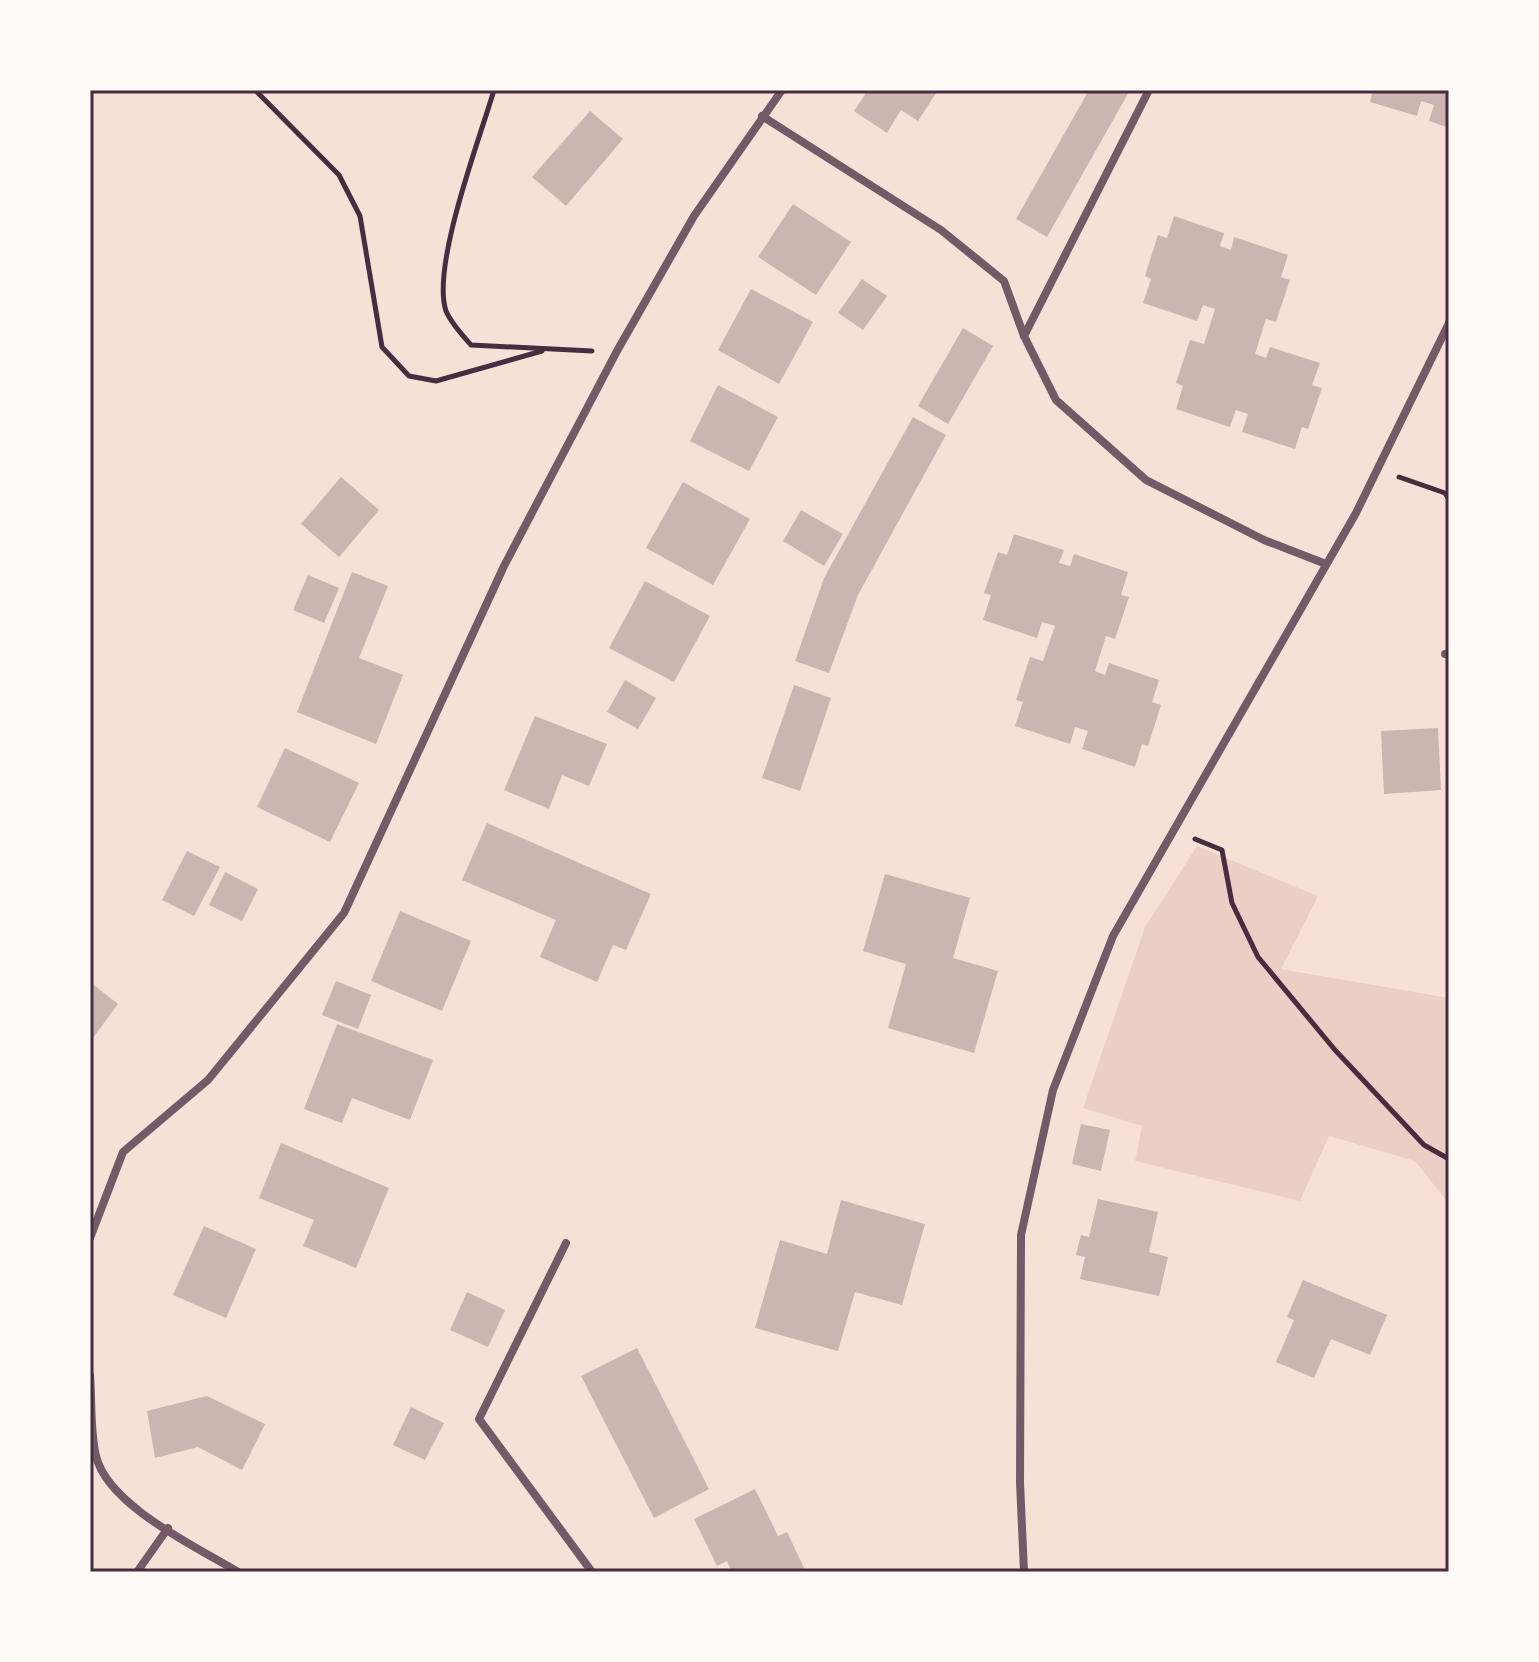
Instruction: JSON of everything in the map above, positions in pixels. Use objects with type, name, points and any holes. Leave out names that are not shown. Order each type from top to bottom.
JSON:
[{"type":"street","points":[[90,1238],[123,1152],[208,1080],[344,913],[504,566],[617,351],[694,216],[782,90]]},
{"type":"street","points":[[1024,336],[1149,90]]},
{"type":"street","points":[[762,116],[941,230],[1004,281],[1024,336],[1056,400],[1146,480],[1264,540],[1326,564]]},
{"type":"street","points":[[1024,1572],[1020,1482],[1021,1235],[1053,1090],[1113,936],[1176,831],[1326,564],[1449,323]]},
{"type":"street","points":[[566,1243],[479,1419],[592,1572]]},
{"type":"street","points":[[90,1375],[96,1458],[114,1488],[135,1508],[238,1572]]},
{"type":"street","points":[[137,1572],[168,1528]]},
{"type":"path","points":[[255,90],[339,175],[360,216],[382,347],[409,376],[436,381],[542,351]]},
{"type":"path","points":[[494,90],[454,228],[444,279],[446,310],[471,345],[542,351],[617,351]]},
{"type":"path","points":[[1377,469],[1445,493],[1449,499]]},
{"type":"path","points":[[1176,831],[1222,850],[1232,903],[1258,957],[1335,1050],[1424,1145],[1449,1159]]},
{"type":"shaded area","points":[[1197,846],[1318,896],[1281,969],[1449,998],[1449,1204],[1415,1161],[1329,1136],[1300,1201],[1135,1161],[1142,1126],[1083,1108],[1145,927]]},
{"type":"building","points":[[868,90],[938,90],[918,121],[901,110],[887,133],[854,111]]},
{"type":"building","points":[[1089,90],[1130,90],[1047,237],[1016,219]]},
{"type":"building","points":[[1373,90],[1449,90],[1449,128],[1429,121],[1434,105],[1421,101],[1417,116],[1370,102]]},
{"type":"building","points":[[590,111],[623,139],[566,206],[532,177]]},
{"type":"building","points":[[793,204],[851,242],[816,295],[758,257]]},
{"type":"building","points":[[1174,216],[1224,233],[1220,246],[1231,250],[1234,237],[1288,255],[1281,277],[1290,280],[1276,322],[1266,319],[1255,354],[1266,358],[1270,347],[1320,363],[1312,385],[1322,388],[1308,429],[1302,427],[1295,449],[1242,432],[1248,414],[1236,410],[1230,427],[1176,409],[1183,386],[1176,383],[1190,340],[1204,344],[1215,309],[1203,305],[1197,321],[1143,303],[1151,279],[1145,276],[1158,235],[1167,238]]},
{"type":"building","points":[[862,279],[887,296],[863,330],[838,313]]},
{"type":"building","points":[[751,289],[813,322],[779,384],[718,350]]},
{"type":"building","points":[[963,328],[993,346],[948,424],[918,406]]},
{"type":"building","points":[[718,385],[778,417],[749,471],[690,441]]},
{"type":"building","points":[[913,417],[946,435],[858,595],[829,673],[795,661],[824,578]]},
{"type":"building","points":[[341,477],[379,510],[339,557],[301,524]]},
{"type":"building","points":[[683,482],[750,519],[713,585],[646,548]]},
{"type":"building","points":[[801,510],[843,534],[824,566],[783,541]]},
{"type":"building","points":[[1014,534],[1064,550],[1059,563],[1070,566],[1074,554],[1128,572],[1121,595],[1129,597],[1115,639],[1106,636],[1095,671],[1105,675],[1109,663],[1159,680],[1152,702],[1161,705],[1148,746],[1142,744],[1135,767],[1082,749],[1088,731],[1075,727],[1070,744],[1015,726],[1023,702],[1016,700],[1030,657],[1043,661],[1055,626],[1042,622],[1037,638],[983,620],[991,595],[984,593],[998,552],[1007,555]]},
{"type":"building","points":[[352,572],[388,586],[359,658],[403,675],[376,744],[297,712]]},
{"type":"building","points":[[308,575],[339,588],[324,623],[293,610]]},
{"type":"building","points":[[645,581],[710,616],[674,682],[609,648]]},
{"type":"building","points":[[625,680],[656,698],[638,729],[607,712]]},
{"type":"building","points":[[794,685],[831,698],[800,791],[762,778]]},
{"type":"building","points":[[535,716],[607,744],[589,786],[562,775],[549,809],[504,790]]},
{"type":"building","points":[[1438,728],[1441,790],[1384,794],[1381,731]]},
{"type":"building","points":[[285,748],[359,783],[330,842],[257,807]]},
{"type":"building","points":[[487,823],[651,894],[626,950],[613,945],[597,982],[540,957],[556,920],[462,880]]},
{"type":"building","points":[[187,851],[220,867],[194,916],[162,900]]},
{"type":"building","points":[[225,872],[258,889],[242,921],[209,905]]},
{"type":"building","points":[[885,874],[970,898],[953,958],[998,971],[974,1053],[888,1028],[906,964],[863,951]]},
{"type":"building","points":[[400,911],[471,941],[442,1011],[371,981]]},
{"type":"building","points":[[336,981],[371,995],[358,1029],[322,1015]]},
{"type":"building","points":[[90,982],[118,1004],[90,1042]]},
{"type":"building","points":[[337,1024],[433,1060],[410,1120],[352,1098],[342,1123],[304,1109]]},
{"type":"building","points":[[1081,1124],[1110,1130],[1101,1171],[1072,1164]]},
{"type":"building","points":[[281,1143],[389,1188],[356,1268],[303,1246],[314,1220],[259,1198]]},
{"type":"building","points":[[1098,1199],[1158,1212],[1149,1252],[1168,1257],[1159,1296],[1080,1279],[1085,1257],[1076,1255],[1081,1235],[1089,1237]]},
{"type":"building","points":[[841,1200],[925,1224],[902,1305],[855,1292],[838,1351],[755,1328],[780,1240],[827,1254]]},
{"type":"building","points":[[204,1226],[256,1249],[226,1318],[173,1295]]},
{"type":"building","points":[[1303,1280],[1387,1315],[1370,1355],[1331,1339],[1314,1378],[1276,1362],[1294,1320],[1287,1317]]},
{"type":"building","points":[[467,1292],[505,1310],[488,1347],[450,1330]]},
{"type":"building","points":[[637,1348],[709,1489],[654,1518],[581,1376]]},
{"type":"building","points":[[207,1396],[265,1424],[242,1470],[198,1447],[155,1458],[147,1411]]},
{"type":"building","points":[[411,1407],[444,1423],[425,1460],[393,1445]]},
{"type":"building","points":[[755,1489],[778,1536],[787,1532],[806,1572],[732,1572],[727,1561],[717,1566],[694,1519]]}]
